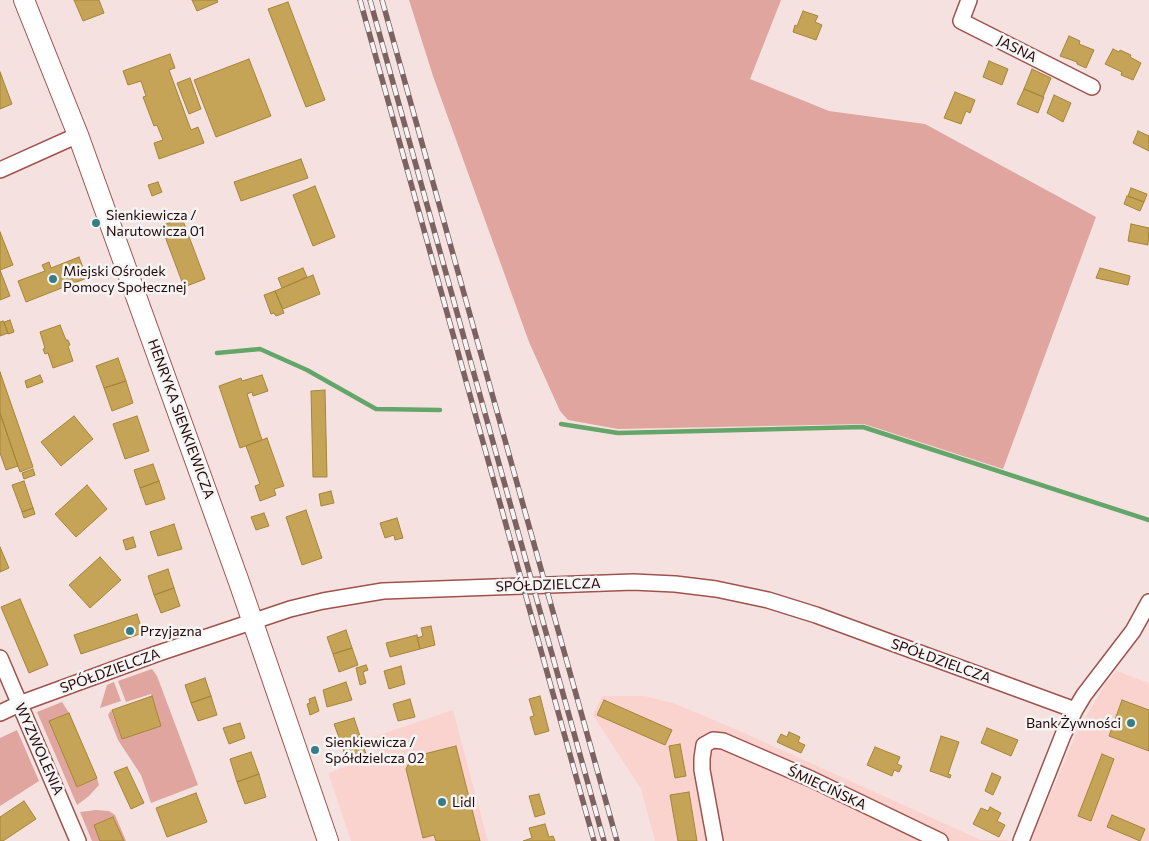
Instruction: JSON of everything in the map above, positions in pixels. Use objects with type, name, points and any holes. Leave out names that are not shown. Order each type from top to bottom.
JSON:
[{"type":"street","name":"HENRYKA SIENKIEWICZA","points":[[24,0],[78,135],[254,622],[328,841]]},
{"type":"street","name":"JASNA","points":[[969,0],[961,21],[1092,87]]},
{"type":"street","points":[[0,170],[78,135]]},
{"type":"street","name":"SPÓŁDZIELCZA","points":[[0,714],[19,704],[166,651],[290,609],[323,601],[383,591],[633,582],[675,584],[716,589],[768,600],[816,615],[1075,710]]},
{"type":"street","points":[[1021,841],[1063,735],[1075,710],[1084,695],[1133,631],[1149,602]]},
{"type":"street","name":"WYZWOLENIA","points":[[0,658],[78,841]]},
{"type":"street","name":"ŚMIECIŃSKA","points":[[715,841],[702,770],[704,745],[713,740],[724,741],[802,775],[940,841]]},
{"type":"shaded area","points":[[409,0],[781,0],[750,79],[829,111],[925,124],[1096,217],[1003,469],[864,424],[618,429],[568,420],[560,411],[529,342],[433,76]]},
{"type":"shaded area","points":[[152,669],[157,676],[198,785],[151,803],[141,775],[118,740],[108,715],[111,710],[122,739],[161,726],[151,694],[126,702],[118,681]]},
{"type":"shaded area","points":[[1117,671],[1149,683],[1149,841],[1031,841],[1077,732],[1105,684]]},
{"type":"shaded area","points":[[114,682],[121,701],[100,708],[107,685]]},
{"type":"shaded area","points":[[602,696],[645,696],[676,704],[981,840],[1009,841],[655,841],[641,789],[593,715]]},
{"type":"shaded area","points":[[62,702],[69,713],[49,721],[77,787],[97,778],[99,785],[77,805],[37,712]]},
{"type":"shaded area","points":[[453,710],[488,841],[351,841],[328,773],[378,755],[373,737]]},
{"type":"shaded area","points":[[17,730],[39,781],[0,806],[0,738]]},
{"type":"shaded area","points":[[109,811],[115,815],[126,841],[124,841],[113,817],[94,825],[100,841],[92,841],[80,812]]},
{"type":"building","points":[[74,0],[99,0],[104,13],[83,21]]},
{"type":"building","points":[[192,0],[217,0],[218,2],[197,11]]},
{"type":"building","points":[[288,2],[325,100],[306,107],[268,9]]},
{"type":"building","points":[[803,11],[818,16],[815,22],[822,25],[816,40],[793,32]]},
{"type":"building","points":[[1069,36],[1080,41],[1079,44],[1094,50],[1086,68],[1077,64],[1077,62],[1060,56]]},
{"type":"building","points":[[1113,49],[1131,55],[1130,57],[1141,63],[1133,80],[1121,75],[1122,72],[1105,64]]},
{"type":"building","points":[[170,54],[175,68],[169,70],[191,130],[198,127],[204,143],[159,159],[154,143],[163,140],[157,125],[154,126],[143,97],[146,96],[141,81],[128,85],[123,71]]},
{"type":"building","points":[[249,59],[271,116],[216,137],[194,80]]},
{"type":"building","points":[[989,61],[1008,69],[1002,85],[983,77]]},
{"type":"building","points":[[1032,69],[1051,78],[1043,97],[1024,89]]},
{"type":"building","points":[[0,72],[12,104],[0,109]]},
{"type":"building","points":[[190,78],[201,109],[189,114],[177,83]]},
{"type":"building","points":[[1024,89],[1044,97],[1038,113],[1017,104]]},
{"type":"building","points":[[955,92],[975,100],[970,113],[966,111],[961,124],[944,118]]},
{"type":"building","points":[[1054,95],[1071,103],[1063,122],[1047,113]]},
{"type":"building","points":[[1138,131],[1149,136],[1149,151],[1133,143]]},
{"type":"building","points":[[301,159],[308,178],[241,201],[234,182]]},
{"type":"building","points":[[158,182],[162,192],[152,196],[148,185]]},
{"type":"building","points":[[315,186],[335,237],[313,246],[293,195]]},
{"type":"building","points":[[1131,188],[1147,194],[1144,202],[1128,196]]},
{"type":"building","points":[[1127,196],[1144,202],[1140,211],[1124,204]]},
{"type":"building","points":[[182,218],[205,279],[184,287],[161,226]]},
{"type":"building","points":[[1131,224],[1149,228],[1148,245],[1128,241]]},
{"type":"building","points":[[0,232],[13,265],[0,270]]},
{"type":"building","name":"Miejski Ośrodek Pomocy Społecznej","points":[[79,257],[87,278],[26,302],[18,281],[45,271],[42,265],[49,262],[51,268]]},
{"type":"building","points":[[303,268],[307,277],[282,288],[278,278]]},
{"type":"building","points":[[1100,268],[1130,276],[1128,285],[1096,278]]},
{"type":"building","points":[[0,270],[10,296],[0,300]]},
{"type":"building","points":[[313,275],[320,294],[283,309],[275,291]]},
{"type":"building","points":[[275,291],[284,313],[276,316],[274,313],[271,314],[264,295]]},
{"type":"building","points":[[10,320],[14,332],[8,334],[4,322]]},
{"type":"building","points":[[3,321],[8,333],[0,336],[0,322]]},
{"type":"building","points":[[60,325],[70,345],[68,346],[73,361],[53,368],[48,353],[45,354],[43,349],[45,348],[40,332]]},
{"type":"building","points":[[118,358],[126,381],[104,388],[96,366]]},
{"type":"building","points":[[0,372],[33,467],[20,472],[0,413]]},
{"type":"building","points":[[40,375],[43,382],[27,388],[25,381]]},
{"type":"building","points":[[262,375],[268,391],[253,396],[252,392],[247,394],[262,440],[240,448],[219,386],[241,378],[242,381]]},
{"type":"building","points":[[126,381],[133,403],[112,411],[104,388]]},
{"type":"building","points":[[325,390],[327,477],[313,477],[311,391]]},
{"type":"building","points":[[0,413],[18,466],[6,470],[0,453]]},
{"type":"building","points":[[74,416],[93,439],[61,466],[41,442]]},
{"type":"building","points":[[137,416],[149,451],[125,459],[113,424]]},
{"type":"building","points":[[267,438],[284,486],[274,489],[276,495],[260,501],[255,486],[260,484],[246,446]]},
{"type":"building","points":[[153,464],[159,481],[140,488],[134,470]]},
{"type":"building","points":[[33,469],[35,475],[24,479],[22,473]]},
{"type":"building","points":[[24,481],[33,508],[22,512],[12,485]]},
{"type":"building","points":[[159,481],[165,499],[146,505],[140,488]]},
{"type":"building","points":[[87,485],[107,509],[76,537],[55,514]]},
{"type":"building","points":[[331,491],[334,503],[321,506],[319,494]]},
{"type":"building","points":[[33,508],[35,514],[24,518],[22,512]]},
{"type":"building","points":[[306,510],[322,558],[302,565],[286,517]]},
{"type":"building","points":[[264,513],[269,526],[256,530],[251,517]]},
{"type":"building","points":[[397,518],[403,538],[395,540],[394,535],[385,538],[380,523]]},
{"type":"building","points":[[174,524],[182,549],[158,556],[150,532]]},
{"type":"building","points":[[133,537],[136,547],[126,550],[123,540]]},
{"type":"building","points":[[0,547],[9,568],[0,572]]},
{"type":"building","points":[[100,557],[121,580],[90,608],[69,585]]},
{"type":"building","points":[[168,569],[174,588],[154,595],[148,576]]},
{"type":"building","points":[[174,588],[180,606],[161,613],[154,595]]},
{"type":"building","points":[[20,599],[48,665],[29,673],[1,607]]},
{"type":"building","points":[[137,614],[143,633],[81,654],[74,635]]},
{"type":"building","points":[[431,626],[435,645],[420,649],[417,638],[423,636],[421,628]]},
{"type":"building","points":[[346,630],[352,648],[333,654],[327,637]]},
{"type":"building","points":[[417,635],[420,649],[390,657],[386,643]]},
{"type":"building","points":[[352,648],[358,665],[339,672],[333,654]]},
{"type":"building","points":[[366,665],[368,670],[363,672],[366,683],[360,685],[356,668]]},
{"type":"building","points":[[401,666],[405,684],[389,689],[384,671]]},
{"type":"building","points":[[205,678],[211,696],[191,703],[185,685]]},
{"type":"building","points":[[346,682],[352,700],[327,707],[323,690]]},
{"type":"building","points":[[152,696],[161,726],[122,739],[112,710]]},
{"type":"building","points":[[211,696],[217,715],[198,721],[191,703]]},
{"type":"building","points":[[540,696],[549,731],[535,735],[530,717],[534,716],[529,699]]},
{"type":"building","points":[[315,697],[319,711],[310,715],[307,704],[310,703],[309,699]]},
{"type":"building","points":[[410,699],[415,717],[398,721],[393,704]]},
{"type":"building","points":[[604,700],[672,730],[665,745],[597,715]]},
{"type":"building","name":"Bank Żywności","points":[[1122,700],[1149,710],[1149,751],[1109,736]]},
{"type":"building","points":[[69,713],[97,778],[77,787],[49,721]]},
{"type":"building","points":[[354,718],[360,736],[341,743],[334,724]]},
{"type":"building","points":[[240,723],[245,738],[229,744],[223,728]]},
{"type":"building","points":[[987,728],[1018,740],[1011,756],[981,743]]},
{"type":"building","points":[[789,732],[800,737],[798,742],[805,745],[801,753],[777,742],[781,734],[787,737]]},
{"type":"building","points":[[360,736],[366,754],[347,761],[341,743]]},
{"type":"building","points":[[941,736],[959,742],[948,774],[951,775],[950,778],[930,771]]},
{"type":"building","points":[[680,744],[686,776],[675,778],[669,746]]},
{"type":"building","name":"Lidl","points":[[456,746],[480,841],[436,841],[434,835],[423,838],[406,769],[412,757]]},
{"type":"building","points":[[875,747],[900,757],[897,764],[902,766],[899,772],[894,770],[892,776],[867,765]]},
{"type":"building","points":[[251,752],[259,774],[237,782],[230,759]]},
{"type":"building","points":[[1102,754],[1114,759],[1091,821],[1078,816]]},
{"type":"building","points":[[127,767],[144,803],[131,809],[114,772]]},
{"type":"building","points":[[992,773],[1001,777],[993,795],[985,791]]},
{"type":"building","points":[[259,774],[266,797],[245,804],[237,782]]},
{"type":"building","points":[[689,792],[697,841],[678,841],[670,795]]},
{"type":"building","points":[[196,793],[207,822],[167,837],[156,808]]},
{"type":"building","points":[[539,794],[545,814],[535,817],[529,796]]},
{"type":"building","points":[[24,801],[36,819],[3,841],[0,841],[0,817]]},
{"type":"building","points":[[990,807],[1001,813],[997,821],[1005,825],[999,837],[973,824],[981,808],[988,811]]},
{"type":"building","points":[[1112,815],[1145,829],[1140,841],[1107,827]]},
{"type":"building","points":[[113,817],[124,841],[100,841],[94,825]]},
{"type":"building","points":[[545,824],[549,837],[553,836],[555,841],[523,841],[532,838],[529,828]]},
{"type":"waterway","points":[[217,353],[260,349],[307,370],[376,409],[440,410]]},
{"type":"waterway","points":[[561,424],[618,433],[863,427],[1149,520]]},
{"type":"railway","points":[[360,0],[594,841]]},
{"type":"railway","points":[[370,0],[604,841]]},
{"type":"railway","points":[[382,0],[617,841]]},
{"type":"place","name":"Sienkiewicza / Narutowicza 01","points":[[96,223]]},
{"type":"place","name":"Miejski Ośrodek Pomocy Społecznej","points":[[53,279]]},
{"type":"place","name":"Przyjazna","points":[[130,631]]},
{"type":"place","name":"Bank Żywności","points":[[1131,723]]},
{"type":"place","name":"Sienkiewicza / Spółdzielcza 02","points":[[315,750]]},
{"type":"place","name":"Lidl","points":[[442,802]]}]
